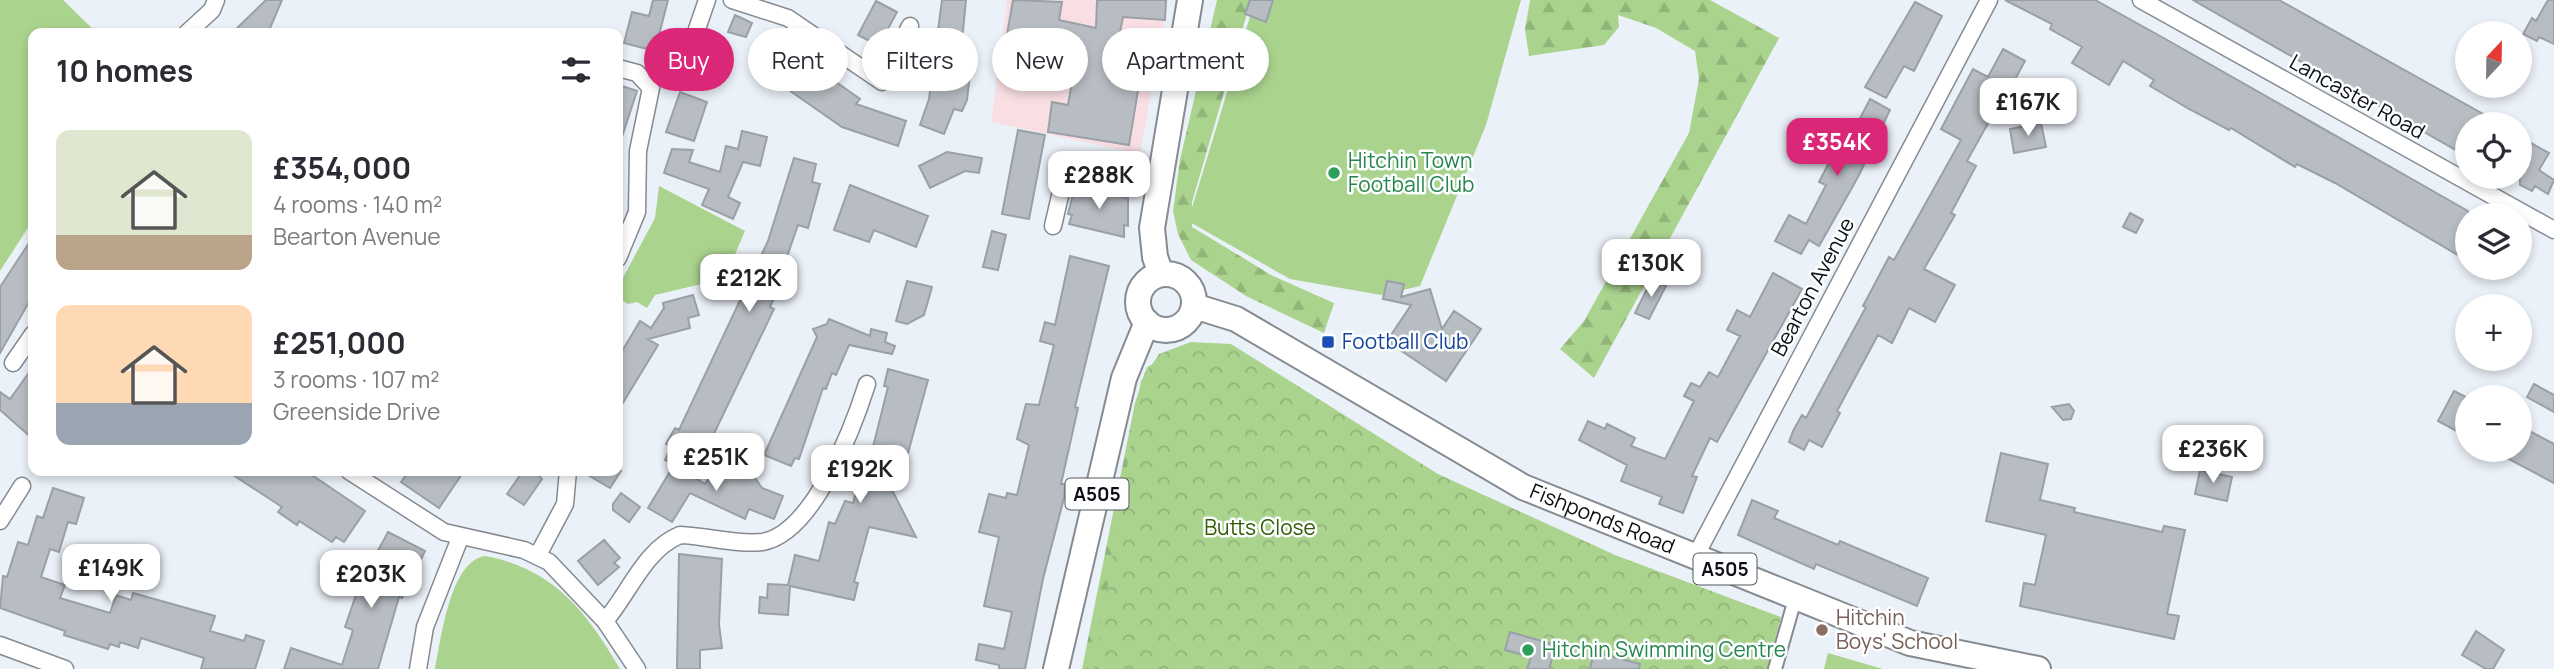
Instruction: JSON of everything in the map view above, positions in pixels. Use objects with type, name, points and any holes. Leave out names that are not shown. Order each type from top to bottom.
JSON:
[{"type":"main road","points":[[1161,274],[1155,257],[1152,229],[1190,0]]},
{"type":"main road","points":[[1161,274],[1170,274],[1186,281],[1194,296],[1194,306],[1187,321],[1172,329],[1163,330],[1147,322],[1139,308],[1140,292],[1150,279],[1161,274]]},
{"type":"main road","name":"Fishponds Road","points":[[1194,306],[1236,320],[1523,488],[1910,643],[2038,669]]},
{"type":"main road","name":"A505","points":[[1056,669],[1124,378],[1147,322]]},
{"type":"street","points":[[192,28],[212,10],[216,0]]},
{"type":"street","points":[[697,28],[707,0]]},
{"type":"street","points":[[732,0],[788,18],[883,82],[911,26]]},
{"type":"street","name":"Bearton Avenue","points":[[1695,557],[1989,0]]},
{"type":"street","name":"Lancaster Road","points":[[2141,0],[2554,230]]},
{"type":"street","points":[[623,70],[644,78],[651,93],[638,151],[637,212],[623,246]]},
{"type":"street","points":[[1053,226],[1068,161],[1159,181]]},
{"type":"street","points":[[13,363],[28,341]]},
{"type":"street","points":[[606,621],[653,552],[668,540],[680,535],[764,541],[787,531],[808,506],[835,462],[867,384]]},
{"type":"street","points":[[356,476],[430,525],[460,538],[531,553],[559,570],[606,621],[637,669]]},
{"type":"street","points":[[531,553],[565,504],[568,476]]},
{"type":"street","points":[[0,522],[22,486]]},
{"type":"street","points":[[418,669],[425,627],[460,538]]},
{"type":"street","points":[[1776,669],[1795,598]]},
{"type":"street","points":[[0,645],[65,669]]},
{"type":"shaded area","points":[[1007,0],[1168,0],[1163,28],[1102,28],[1102,91],[1151,91],[1140,154],[991,122],[995,91],[1088,91],[1088,28],[1003,28]]},
{"type":"green space","points":[[0,0],[63,0],[92,28],[28,28],[28,228],[0,271]]},
{"type":"green space","points":[[1217,0],[1251,0],[1243,28],[1211,28]]},
{"type":"green space","name":"Hitchin Town Football Club","points":[[1255,0],[1521,0],[1486,125],[1420,286],[1381,295],[1290,279],[1188,221],[1227,91],[1269,91],[1269,28],[1247,28]]},
{"type":"green space","points":[[1530,0],[1710,0],[1779,38],[1594,378],[1560,349],[1584,321],[1689,133],[1699,79],[1695,51],[1656,28],[1618,15],[1619,27],[1604,45],[1529,56],[1525,29]]},
{"type":"green space","points":[[1196,91],[1224,91],[1192,202],[1192,227],[1273,276],[1334,303],[1324,333],[1246,296],[1191,260],[1178,234],[1173,211],[1180,160]]},
{"type":"green space","points":[[659,186],[745,231],[721,287],[710,282],[655,295],[647,308],[637,302],[628,304],[623,301],[623,278],[655,218]]},
{"type":"green space","name":"Butts Close","points":[[1191,342],[1231,344],[1438,474],[1615,555],[1781,617],[1768,669],[1094,669],[1141,381],[1159,354]]},
{"type":"green space","points":[[1172,354],[1110,669],[1082,669],[1135,403],[1147,367]]},
{"type":"green space","points":[[485,556],[530,571],[566,596],[595,629],[620,669],[435,669],[444,621],[455,586],[473,561]]},
{"type":"green space","points":[[1828,653],[1883,669],[1824,669]]},
{"type":"building","points":[[266,0],[282,0],[270,28],[237,28]]},
{"type":"building","points":[[653,0],[668,0],[661,28],[644,28],[644,48],[624,43],[632,12],[649,16]]},
{"type":"building","points":[[942,0],[966,0],[963,28],[938,28]]},
{"type":"building","points":[[1013,0],[1062,2],[1059,20],[1096,28],[1097,0],[1166,0],[1165,20],[1123,17],[1121,28],[1102,28],[1102,91],[1138,91],[1129,145],[1048,132],[1052,102],[1068,105],[1070,91],[1088,91],[1088,28],[1008,28]]},
{"type":"building","points":[[1250,0],[1273,0],[1266,22],[1245,14]]},
{"type":"building","points":[[2005,0],[2095,0],[2169,41],[2455,204],[2455,253],[2335,183],[2297,164],[2295,167],[2231,128],[2229,130],[2189,109],[2150,86],[2154,80],[2123,61],[2109,85],[2072,63],[2082,47],[2050,29],[2052,24]]},
{"type":"building","points":[[2193,0],[2279,0],[2480,112],[2455,112],[2455,150]]},
{"type":"building","points":[[2548,0],[2554,0],[2554,44],[2539,37],[2537,41],[2532,38],[2530,21],[2532,18],[2536,21]]},
{"type":"building","points":[[876,1],[897,12],[889,28],[862,28],[862,37],[858,35]]},
{"type":"building","points":[[1915,2],[1942,16],[1914,71],[1904,66],[1886,98],[1865,87]]},
{"type":"building","points":[[735,15],[752,23],[746,37],[734,34],[734,28],[730,28]]},
{"type":"building","points":[[2003,49],[2025,61],[2004,100],[2002,91],[1989,115],[1992,116],[1967,161],[1976,166],[1951,213],[1955,215],[1924,269],[1955,285],[1935,322],[1909,308],[1892,343],[1878,335],[1837,411],[1840,413],[1822,447],[1809,440],[1804,450],[1789,442],[1793,431],[1802,415],[1806,418],[1866,307],[1863,306],[1889,257],[1894,260],[1961,140],[1941,129],[1973,69],[1988,77]]},
{"type":"building","points":[[623,86],[637,91],[623,134]]},
{"type":"building","points":[[848,90],[860,99],[856,104],[906,121],[898,146],[842,127],[790,91]]},
{"type":"building","points":[[930,91],[968,91],[962,111],[954,109],[944,134],[920,125]]},
{"type":"building","points":[[680,92],[707,102],[694,141],[666,132]]},
{"type":"building","points":[[1870,99],[1890,110],[1858,177],[1819,246],[1809,240],[1801,254],[1775,241],[1789,215],[1806,224],[1826,185],[1819,182],[1835,151],[1828,148],[1844,119],[1856,126]]},
{"type":"building","points":[[2041,123],[2046,147],[2014,153],[2010,129]]},
{"type":"building","points":[[1018,130],[1045,135],[1029,219],[1002,214]]},
{"type":"building","points":[[742,131],[767,137],[760,166],[743,162],[728,197],[740,203],[733,219],[702,205],[709,189],[664,173],[672,149],[693,150],[689,162],[720,172],[726,146],[738,149]]},
{"type":"building","points":[[2532,144],[2549,153],[2539,170],[2554,180],[2548,194],[2535,186],[2532,191],[2528,189],[2532,189]]},
{"type":"building","points":[[947,152],[982,158],[979,173],[965,171],[930,188],[919,166]]},
{"type":"building","points":[[794,158],[816,164],[812,182],[820,184],[808,228],[798,225],[782,271],[785,273],[770,307],[774,309],[710,442],[693,434],[675,465],[665,460],[671,447],[666,444],[675,428],[679,430],[768,241]]},
{"type":"building","points":[[850,185],[928,216],[916,247],[874,230],[869,242],[834,230]]},
{"type":"building","points":[[1075,186],[1128,198],[1128,226],[1124,225],[1124,237],[1069,224],[1072,215],[1068,214]]},
{"type":"building","points":[[2130,213],[2143,220],[2136,233],[2123,227]]},
{"type":"building","points":[[992,231],[1006,235],[998,270],[983,267]]},
{"type":"building","points":[[28,245],[28,304],[0,353],[0,287]]},
{"type":"building","points":[[1070,256],[1109,266],[1075,407],[1078,408],[1061,484],[1065,484],[1064,498],[1043,579],[1025,669],[999,669],[999,665],[976,660],[979,644],[1004,649],[1012,612],[984,606],[999,537],[979,532],[989,494],[1006,498],[1007,493],[1017,495],[1029,445],[1017,439],[1026,404],[1039,405],[1054,345],[1040,341],[1045,322],[1055,325]]},
{"type":"building","points":[[1773,273],[1802,289],[1717,442],[1710,438],[1692,476],[1697,477],[1683,513],[1659,504],[1662,497],[1621,481],[1627,465],[1579,440],[1588,421],[1605,429],[1607,424],[1635,438],[1631,446],[1665,459],[1694,401],[1684,396],[1691,383],[1700,387],[1709,372],[1718,377],[1740,336],[1727,330],[1737,310],[1750,317]]},
{"type":"building","points":[[1652,279],[1666,286],[1649,319],[1635,313]]},
{"type":"building","points":[[907,281],[932,287],[924,315],[907,324],[896,321]]},
{"type":"building","points":[[1387,281],[1404,284],[1401,297],[1430,289],[1442,329],[1454,311],[1481,329],[1446,381],[1387,341],[1411,305],[1383,299]]},
{"type":"building","points":[[693,295],[699,315],[688,318],[690,328],[648,339],[658,345],[623,403],[623,350],[640,321],[651,328],[664,308],[663,303]]},
{"type":"building","points":[[829,319],[870,336],[871,329],[887,333],[885,342],[895,346],[892,354],[849,345],[836,375],[832,373],[826,389],[823,388],[799,459],[795,458],[791,466],[764,455],[817,337],[813,329],[827,324]]},
{"type":"building","points":[[888,369],[928,380],[908,453],[867,472],[891,477],[889,484],[916,537],[869,527],[854,582],[858,583],[854,600],[790,586],[788,615],[759,613],[760,597],[767,598],[768,584],[788,585],[795,555],[819,561],[829,522],[835,524],[845,501],[853,503],[870,446],[873,447],[888,387],[884,386]]},
{"type":"building","points":[[28,374],[28,435],[0,410],[0,392],[10,399]]},
{"type":"building","points":[[2534,384],[2554,395],[2554,412],[2532,400]]},
{"type":"building","points":[[2454,391],[2455,392],[2455,430],[2438,421]]},
{"type":"building","points":[[2069,404],[2074,411],[2071,419],[2063,420],[2052,407]]},
{"type":"building","points":[[2532,432],[2554,444],[2554,483],[2515,462],[2532,462]]},
{"type":"building","points":[[2001,453],[2048,464],[2040,500],[2075,508],[2074,512],[2162,532],[2164,526],[2185,530],[2167,614],[2179,616],[2174,639],[2020,606],[2024,583],[2035,585],[2046,535],[1986,521]]},
{"type":"building","points":[[719,464],[755,478],[762,488],[783,496],[774,519],[749,509],[745,519],[690,493],[672,522],[648,508],[674,465],[705,484]]},
{"type":"building","points":[[2200,470],[2232,477],[2227,501],[2195,494]]},
{"type":"building","points":[[235,476],[313,476],[365,511],[344,542],[336,537],[332,542],[299,521],[297,525],[278,512],[282,507]]},
{"type":"building","points":[[405,476],[461,476],[439,508],[401,482]]},
{"type":"building","points":[[520,476],[539,476],[542,479],[524,505],[507,494]]},
{"type":"building","points":[[590,476],[618,476],[610,488]]},
{"type":"building","points":[[53,488],[84,498],[76,524],[68,522],[59,552],[50,549],[41,577],[65,585],[60,598],[110,613],[116,595],[131,600],[133,593],[215,616],[210,631],[244,641],[246,635],[264,641],[255,669],[201,669],[204,658],[141,638],[138,648],[120,642],[119,647],[110,644],[108,649],[64,635],[65,631],[0,608],[3,576],[7,577],[18,542],[28,545],[37,516],[43,518]]},
{"type":"building","points":[[621,493],[640,507],[629,522],[613,510],[613,504]]},
{"type":"building","points":[[1752,500],[1778,511],[1774,518],[1838,545],[1840,541],[1928,578],[1917,606],[1816,564],[1814,569],[1738,535]]},
{"type":"building","points":[[388,532],[425,551],[402,598],[399,597],[378,669],[284,669],[291,648],[342,665],[353,630],[345,627],[357,592],[366,595],[381,559],[375,556]]},
{"type":"building","points":[[604,540],[620,558],[614,563],[619,567],[598,585],[578,561]]},
{"type":"building","points":[[679,554],[722,559],[719,624],[722,648],[700,650],[700,669],[677,669]]},
{"type":"building","points":[[2476,631],[2504,650],[2493,669],[2486,669],[2462,655]]},
{"type":"building","points":[[1510,632],[1556,645],[1549,669],[1527,669],[1531,657],[1505,650]]},
{"type":"building","points":[[1594,652],[1640,664],[1639,669],[1590,669]]},
{"type":"place","name":"Hitchin Town Football Club","points":[[1334,173]]},
{"type":"place","name":"Football Club","points":[[1328,342]]},
{"type":"place","name":"Hitchin Boys' School","points":[[1822,630]]},
{"type":"place","name":"Hitchin Swimming Centre","points":[[1528,650]]}]
